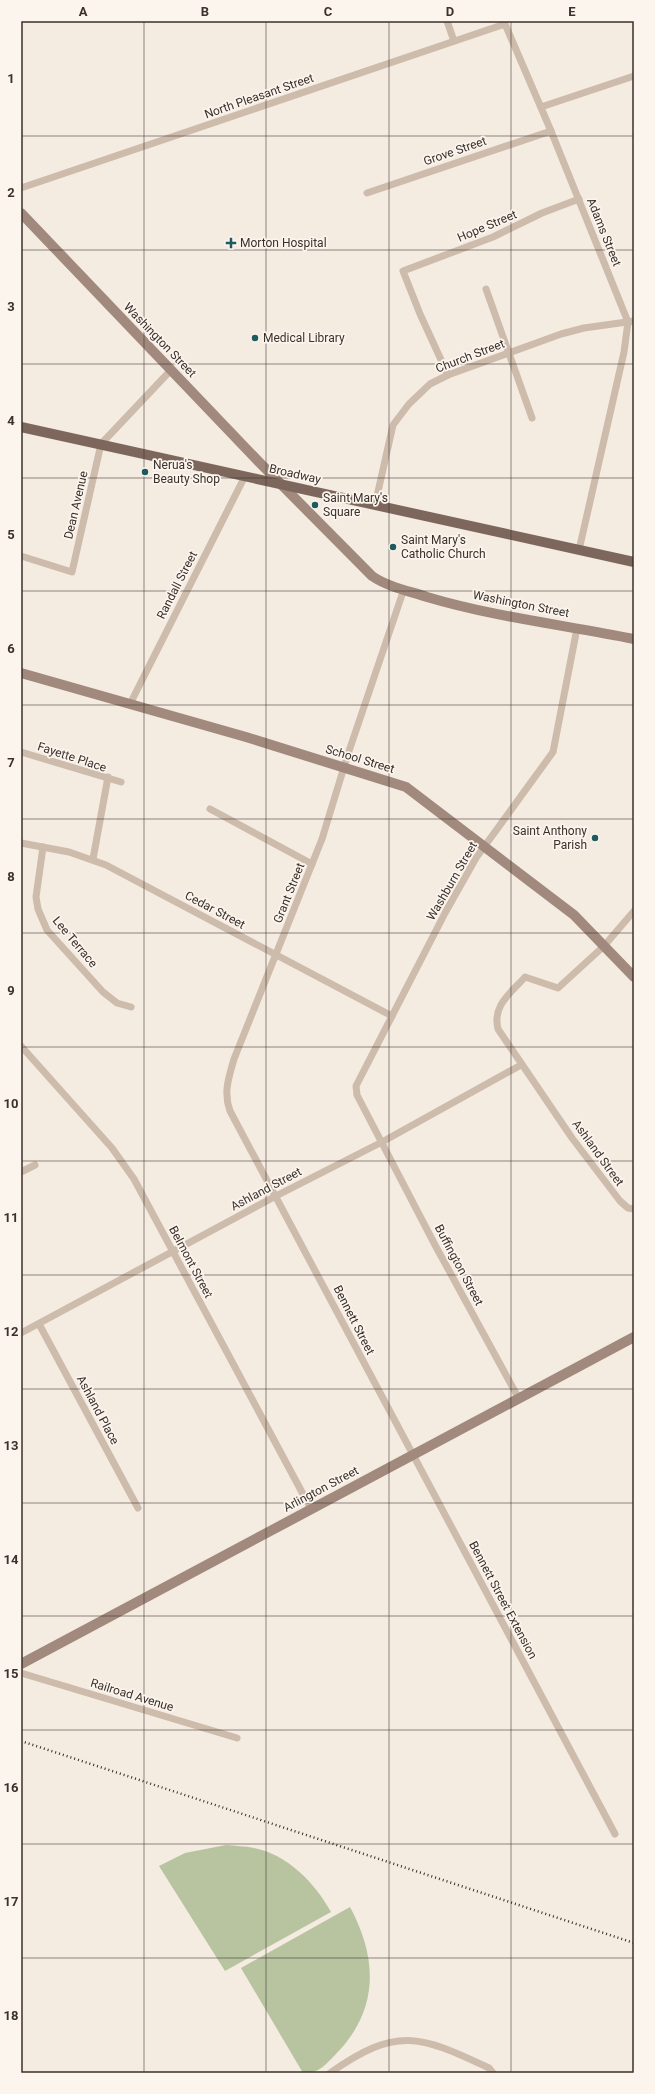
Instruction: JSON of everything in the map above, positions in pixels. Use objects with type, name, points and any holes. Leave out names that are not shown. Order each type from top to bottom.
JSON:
[{"type":"main road","name":"Broadway","points":[[21,427],[634,562]]},
{"type":"street","points":[[447,21],[454,41]]},
{"type":"street","name":"North Pleasant Street","points":[[21,188],[505,24]]},
{"type":"street","name":"Adams Street","points":[[505,24],[631,321],[579,550]]},
{"type":"street","points":[[541,107],[634,76]]},
{"type":"street","name":"Grove Street","points":[[367,193],[551,131]]},
{"type":"street","name":"Hope Street","points":[[448,375],[420,314],[403,271],[500,234],[542,213],[579,199]]},
{"type":"street","name":"Washington Street","points":[[21,213],[282,484]]},
{"type":"street","points":[[486,289],[532,418]]},
{"type":"street","name":"Church Street","points":[[375,505],[395,422],[409,404],[426,387],[448,375],[568,332],[631,321]]},
{"type":"street","points":[[101,444],[171,370]]},
{"type":"street","name":"Dean Avenue","points":[[21,556],[72,572],[101,444]]},
{"type":"street","name":"Randall Street","points":[[130,704],[245,476]]},
{"type":"street","points":[[282,484],[369,574],[383,582],[404,589]]},
{"type":"street","name":"Washington Street","points":[[404,589],[452,604],[634,639]]},
{"type":"street","name":"Grant Street","points":[[276,1196],[230,1111],[226,1094],[234,1059],[325,831],[344,768],[404,589]]},
{"type":"street","name":"Washburn Street","points":[[382,1142],[357,1095],[356,1086],[452,901],[484,846],[553,752],[577,628]]},
{"type":"street","name":"School Street","points":[[21,673],[398,784],[412,790],[574,915],[634,977]]},
{"type":"street","name":"Fayette Place","points":[[21,752],[108,777],[93,859]]},
{"type":"street","points":[[108,777],[121,782]]},
{"type":"street","points":[[210,809],[312,864]]},
{"type":"street","name":"Cedar Street","points":[[21,843],[93,859],[392,1016]]},
{"type":"street","name":"Lee Terrace","points":[[43,848],[36,897],[38,909],[48,930],[103,992],[117,1003],[131,1007]]},
{"type":"street","points":[[604,946],[634,912]]},
{"type":"street","name":"Ashland Street","points":[[604,946],[558,988],[526,977],[502,1002],[496,1016],[498,1029],[572,1138],[620,1201],[628,1208],[634,1209]]},
{"type":"street","name":"Belmont Street","points":[[21,1046],[116,1153],[134,1179],[311,1509]]},
{"type":"street","name":"Ashland Street","points":[[21,1333],[276,1196],[382,1142],[521,1065]]},
{"type":"street","name":"Buffington Street","points":[[382,1142],[435,1245],[518,1397]]},
{"type":"street","points":[[21,1172],[35,1165]]},
{"type":"street","name":"Bennett Street","points":[[276,1196],[414,1453]]},
{"type":"street","name":"Ashland Place","points":[[40,1324],[138,1508]]},
{"type":"street","name":"Arlington Street","points":[[21,1664],[518,1397],[634,1337]]},
{"type":"street","name":"Bennett Street Extension","points":[[414,1453],[615,1834]]},
{"type":"street","name":"Railroad Avenue","points":[[21,1673],[236,1738]]},
{"type":"street","points":[[330,2073],[369,2049],[390,2041],[405,2040],[431,2044],[469,2058],[489,2068],[493,2073]]},
{"type":"green space","points":[[226,1845],[251,1847],[266,1851],[289,1863],[299,1871],[317,1891],[331,1912],[225,1971],[159,1866],[185,1853]]},
{"type":"green space","points":[[350,1907],[366,1946],[370,1984],[367,2002],[360,2020],[350,2037],[336,2054],[318,2070],[303,2073],[241,1968]]},
{"type":"railway","points":[[21,1741],[634,1943]]},
{"type":"place","name":"Morton Hospital","points":[[231,243]]},
{"type":"place","name":"Medical Library","points":[[255,338]]},
{"type":"place","name":"Nerua's Beauty Shop","points":[[145,472]]},
{"type":"place","name":"Saint Mary's Square","points":[[315,505]]},
{"type":"place","name":"Saint Mary's Catholic Church","points":[[393,547]]},
{"type":"place","name":"Saint Anthony Parish","points":[[595,838]]}]
